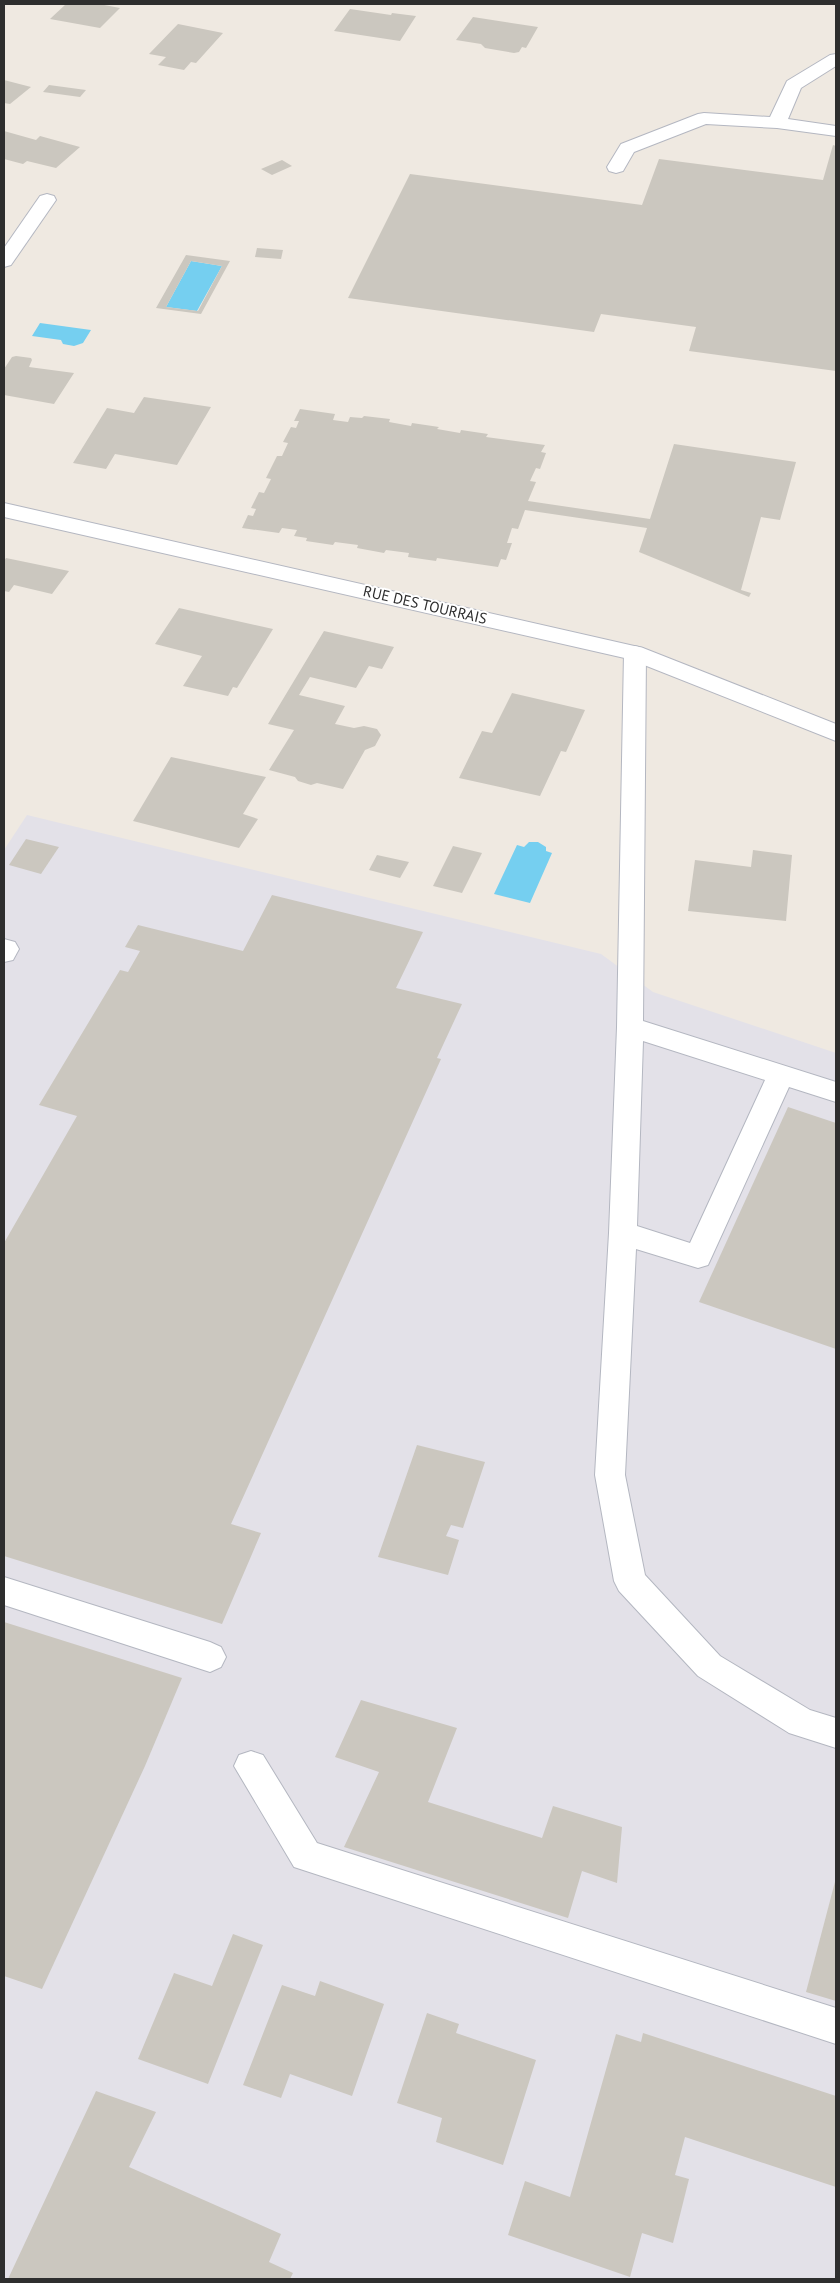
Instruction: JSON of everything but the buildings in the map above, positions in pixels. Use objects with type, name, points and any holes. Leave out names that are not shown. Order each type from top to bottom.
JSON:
[{"type":"street","points":[[776,123],[793,85],[836,59]]},
{"type":"street","points":[[616,167],[627,148],[704,118],[776,123],[836,131]]},
{"type":"street","points":[[4,261],[47,200]]},
{"type":"street","name":"RUE DES TOURRAIS","points":[[4,510],[634,653],[836,733]]},
{"type":"street","points":[[634,653],[630,1027],[623,1233],[610,1476],[630,1581],[709,1666],[801,1722],[836,1733]]},
{"type":"street","points":[[4,948],[6,949],[4,953]]},
{"type":"street","points":[[630,1027],[836,1092]]},
{"type":"street","points":[[623,1233],[698,1257],[781,1075]]},
{"type":"street","points":[[4,1590],[210,1657]]},
{"type":"street","points":[[251,1766],[306,1856],[836,2026]]},
{"type":"shaded area","points":[[27,815],[601,954],[653,992],[836,1053],[836,2279],[4,2279],[4,850]]},
{"type":"water","points":[[191,261],[222,266],[197,311],[166,307]]},
{"type":"water","points":[[40,323],[91,330],[83,343],[74,346],[63,344],[61,340],[32,336]]},
{"type":"water","points":[[529,842],[538,842],[546,847],[546,851],[552,853],[530,903],[494,894],[517,845],[524,847]]}]
